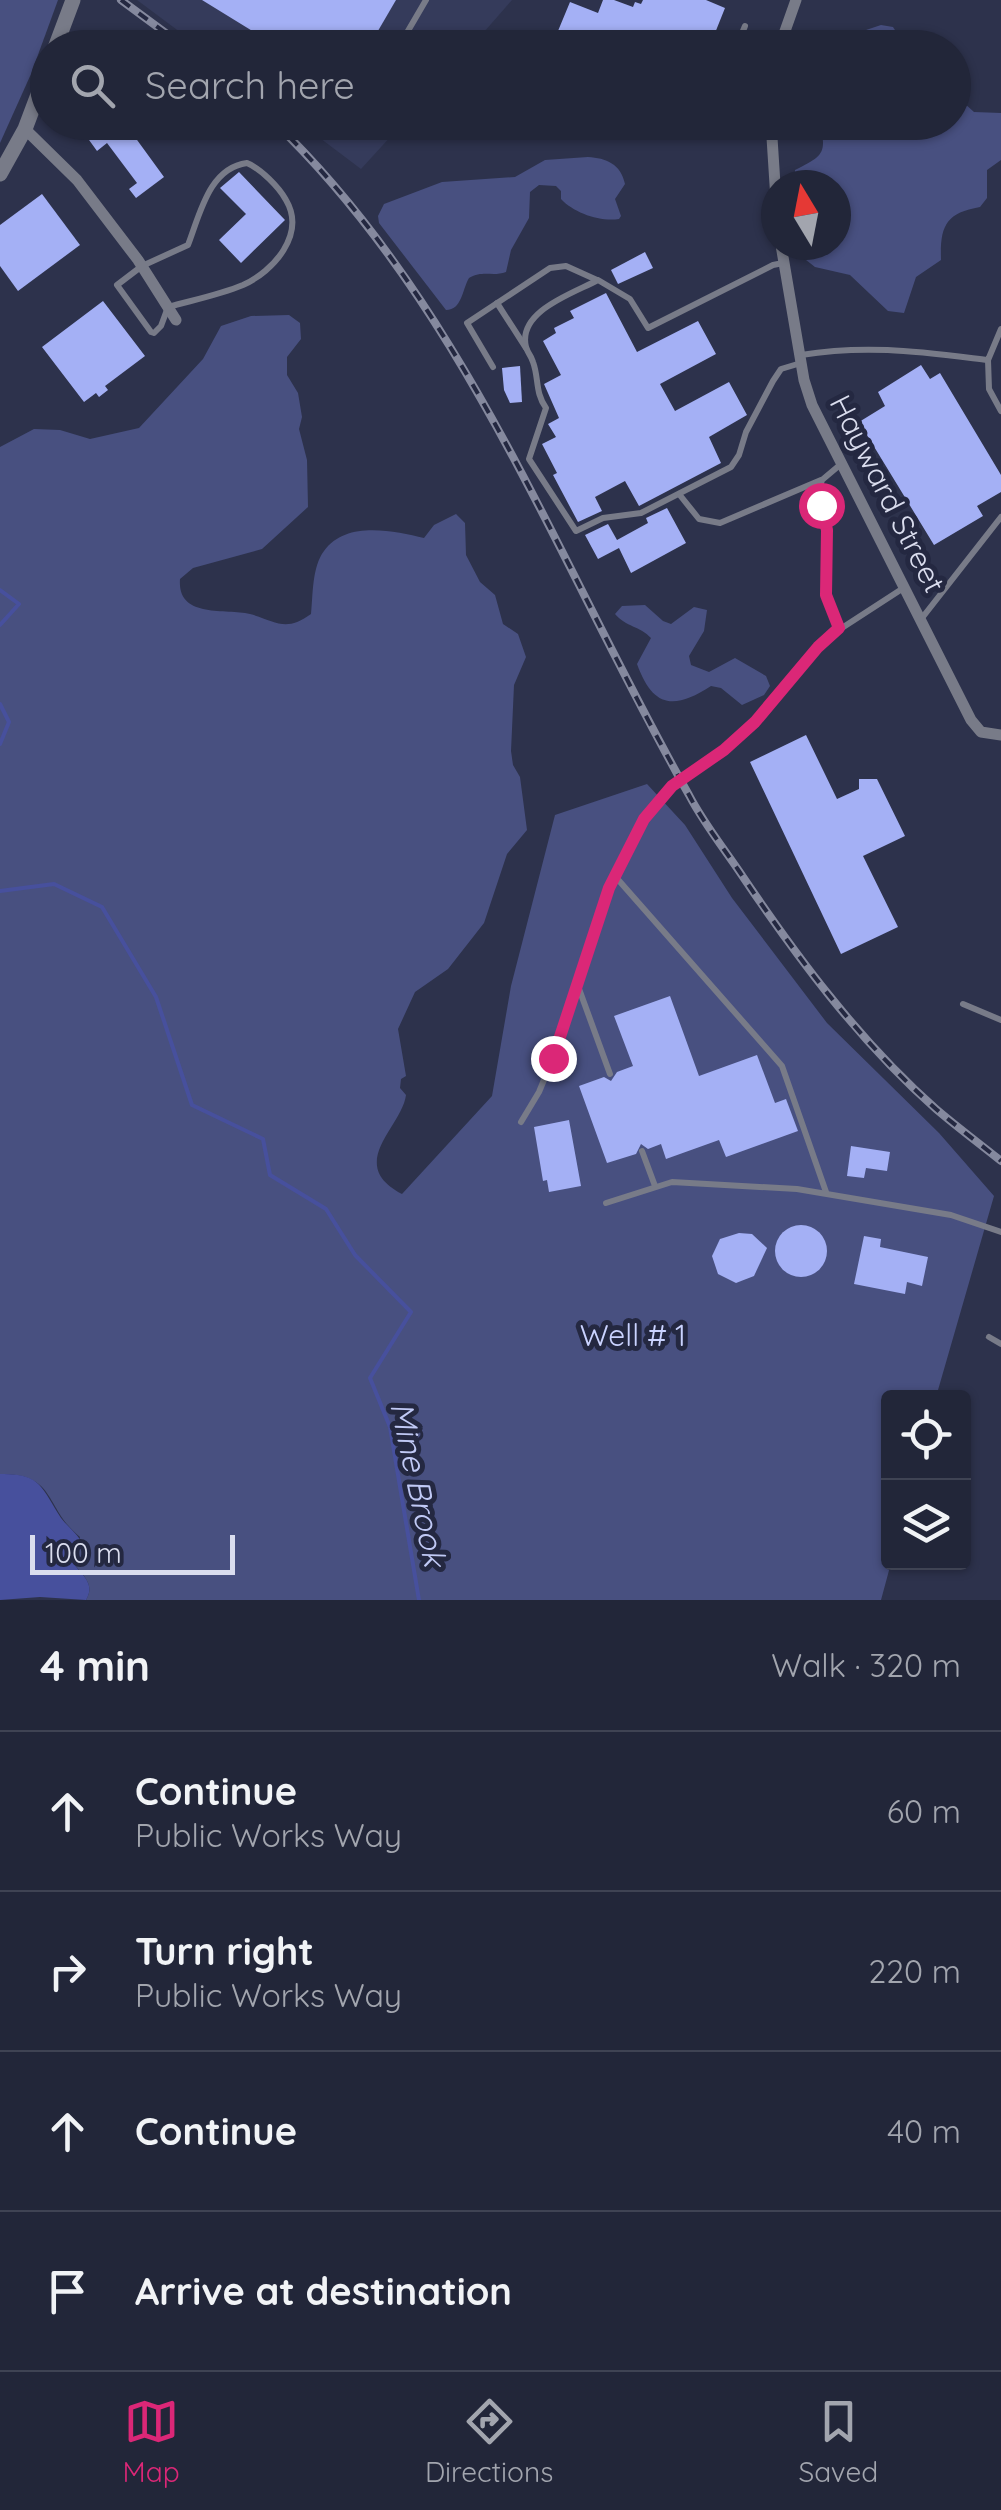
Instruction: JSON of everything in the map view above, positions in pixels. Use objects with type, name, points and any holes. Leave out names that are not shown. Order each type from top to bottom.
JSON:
[{"type":"street","points":[[61,30],[72,0]]},
{"type":"street","points":[[784,30],[796,0]]},
{"type":"street","points":[[0,174],[30,116]]},
{"type":"street","points":[[25,129],[30,134]]},
{"type":"street","points":[[36,140],[78,180],[142,266],[176,320]]},
{"type":"street","points":[[772,140],[774,170]]},
{"type":"street","name":"Hayward Street","points":[[784,262],[800,359],[815,412],[976,728],[986,734],[1001,735]]},
{"type":"lane","points":[[408,30],[426,0]]},
{"type":"lane","points":[[743,30],[744,26]]},
{"type":"lane","points":[[247,163],[254,166],[284,195],[294,232],[276,261],[247,284],[168,308],[154,333],[117,285],[142,266],[188,245],[211,188],[228,167],[247,163]]},
{"type":"lane","points":[[493,367],[466,323],[543,271],[558,266],[598,280],[630,299],[648,328],[772,264],[784,262]]},
{"type":"lane","points":[[527,349],[529,327],[538,314],[598,280]]},
{"type":"lane","points":[[497,303],[527,349],[534,365],[537,392],[546,408],[529,459],[573,529],[580,531],[603,518],[641,513],[735,463],[772,380],[781,369],[800,359],[852,348],[898,349],[988,360]]},
{"type":"lane","points":[[1001,329],[988,360],[988,389],[1001,411]]},
{"type":"lane","points":[[679,494],[694,515],[706,522],[720,523],[822,480],[842,464]]},
{"type":"lane","points":[[822,480],[818,492],[827,530],[826,595],[839,628]]},
{"type":"lane","points":[[922,618],[1001,517]]},
{"type":"lane","points":[[521,1122],[544,1080],[614,875],[636,832],[666,792],[755,722],[818,647],[839,628],[906,586]]},
{"type":"lane","points":[[614,875],[782,1066],[826,1192]]},
{"type":"lane","points":[[578,986],[610,1074]]},
{"type":"lane","points":[[963,1004],[1001,1020]]},
{"type":"lane","points":[[642,1152],[655,1186]]},
{"type":"lane","points":[[606,1203],[680,1182],[826,1192],[950,1215],[1001,1232]]},
{"type":"lane","points":[[989,1337],[1001,1344]]},
{"type":"shaded area","points":[[137,0],[512,0],[486,30],[177,30]]},
{"type":"shaded area","points":[[323,140],[387,140],[361,169]]},
{"type":"shaded area","points":[[0,1474],[32,1479],[80,1539],[82,1543],[68,1554],[87,1581],[86,1600],[0,1600]]},
{"type":"green space","points":[[0,0],[58,0],[47,30],[30,30],[30,76],[0,143]]},
{"type":"green space","points":[[881,25],[895,30],[866,30]]},
{"type":"green space","points":[[971,109],[1001,113],[1001,160],[987,170],[987,198],[980,207],[959,213],[947,223],[941,260],[916,277],[904,313],[888,311],[850,275],[815,267],[806,260],[851,260],[851,170],[795,170],[812,161],[823,148],[823,140],[971,140]]},
{"type":"green space","points":[[588,157],[612,163],[623,177],[625,184],[615,199],[619,219],[596,218],[580,212],[561,199],[556,186],[539,185],[530,192],[529,218],[511,250],[506,272],[469,278],[458,303],[451,309],[446,310],[379,223],[384,204],[442,182],[515,177],[545,160]]},
{"type":"green space","name":"Well # 1","points":[[289,315],[300,323],[301,339],[287,357],[287,375],[298,393],[302,417],[299,429],[307,460],[308,507],[262,549],[193,568],[180,579],[186,600],[204,609],[250,614],[280,624],[294,623],[311,614],[317,565],[333,541],[371,530],[424,538],[434,525],[456,514],[465,523],[466,555],[480,582],[495,595],[503,624],[518,634],[526,657],[514,685],[511,751],[520,777],[527,830],[507,854],[484,923],[448,969],[415,992],[398,1029],[406,1076],[401,1079],[400,1088],[406,1095],[377,1158],[378,1170],[386,1182],[402,1194],[492,1096],[511,986],[555,815],[647,784],[685,825],[732,898],[827,1023],[939,1133],[994,1196],[938,1390],[881,1390],[881,1570],[889,1570],[881,1600],[86,1600],[87,1581],[68,1553],[78,1547],[80,1537],[41,1486],[18,1475],[0,1474],[0,447],[34,429],[60,430],[90,439],[139,428],[203,359],[221,326],[251,316]]},
{"type":"green space","points":[[645,605],[671,624],[694,607],[707,610],[704,631],[689,656],[691,665],[709,672],[735,658],[766,676],[770,686],[764,695],[742,705],[721,688],[711,686],[686,699],[658,697],[637,664],[651,638],[615,614],[622,606]]},
{"type":"building","points":[[202,0],[396,0],[378,30],[251,30]]},
{"type":"building","points":[[603,0],[633,7],[643,0],[706,0],[725,8],[716,30],[558,30],[570,2],[598,13]]},
{"type":"building","points":[[89,140],[137,140],[164,177],[136,198],[129,189],[137,183],[107,143],[97,151]]},
{"type":"building","points":[[239,172],[285,220],[241,263],[219,240],[246,214],[220,188]]},
{"type":"building","points":[[42,194],[80,245],[18,291],[0,266],[0,225]]},
{"type":"building","points":[[645,252],[653,268],[618,284],[611,270]]},
{"type":"building","points":[[606,293],[637,352],[698,321],[716,354],[660,384],[675,411],[729,382],[747,415],[709,437],[721,463],[639,506],[625,481],[595,497],[602,511],[578,522],[553,475],[557,473],[542,444],[556,437],[548,424],[559,418],[544,384],[561,375],[543,341],[556,333],[554,328],[574,318],[570,311]]},
{"type":"building","points":[[103,301],[145,356],[105,386],[108,390],[99,397],[96,393],[84,402],[42,347]]},
{"type":"building","points":[[921,365],[930,379],[940,373],[1001,475],[1001,492],[977,506],[983,516],[934,545],[859,422],[885,406],[878,392]]},
{"type":"building","points":[[520,366],[522,402],[510,403],[502,368]]},
{"type":"building","points":[[667,508],[686,543],[631,573],[619,548],[598,559],[585,535],[608,524],[617,540]]},
{"type":"building","points":[[806,735],[837,799],[859,789],[859,779],[877,779],[905,836],[863,856],[898,927],[841,954],[750,762]]},
{"type":"building","points":[[670,996],[699,1076],[757,1055],[775,1103],[786,1099],[798,1131],[726,1157],[719,1140],[666,1159],[661,1144],[648,1149],[641,1144],[636,1154],[607,1163],[579,1086],[604,1077],[611,1081],[617,1072],[633,1066],[614,1016]]},
{"type":"building","points":[[569,1120],[581,1186],[549,1192],[547,1180],[543,1181],[534,1127]]},
{"type":"building","points":[[851,1146],[890,1152],[887,1171],[866,1168],[864,1178],[847,1176]]},
{"type":"building","points":[[801,1225],[819,1233],[827,1251],[819,1269],[801,1277],[783,1269],[775,1251],[783,1233]]},
{"type":"building","points":[[752,1234],[767,1248],[754,1276],[736,1283],[718,1274],[712,1256],[720,1239]]},
{"type":"building","points":[[864,1236],[881,1239],[880,1247],[928,1257],[922,1286],[907,1282],[905,1294],[854,1284]]},
{"type":"waterway","name":"Mine Brook","points":[[0,590],[19,604],[0,625]]},
{"type":"waterway","name":"Mine Brook","points":[[0,704],[9,722],[0,744]]},
{"type":"waterway","name":"Mine Brook","points":[[0,891],[54,884],[102,907],[156,997],[192,1105],[263,1139],[270,1175],[326,1209],[355,1255],[411,1312],[370,1378],[390,1427],[419,1600]]},
{"type":"railway","points":[[121,0],[162,30]]},
{"type":"railway","points":[[291,140],[342,194],[402,273],[456,356],[706,824],[806,966],[881,1055],[936,1109],[1001,1161]]},
{"type":"route","points":[[553,1058],[609,888],[644,819],[672,786],[724,750],[755,722],[839,628],[826,595],[827,530],[821,505]]}]
